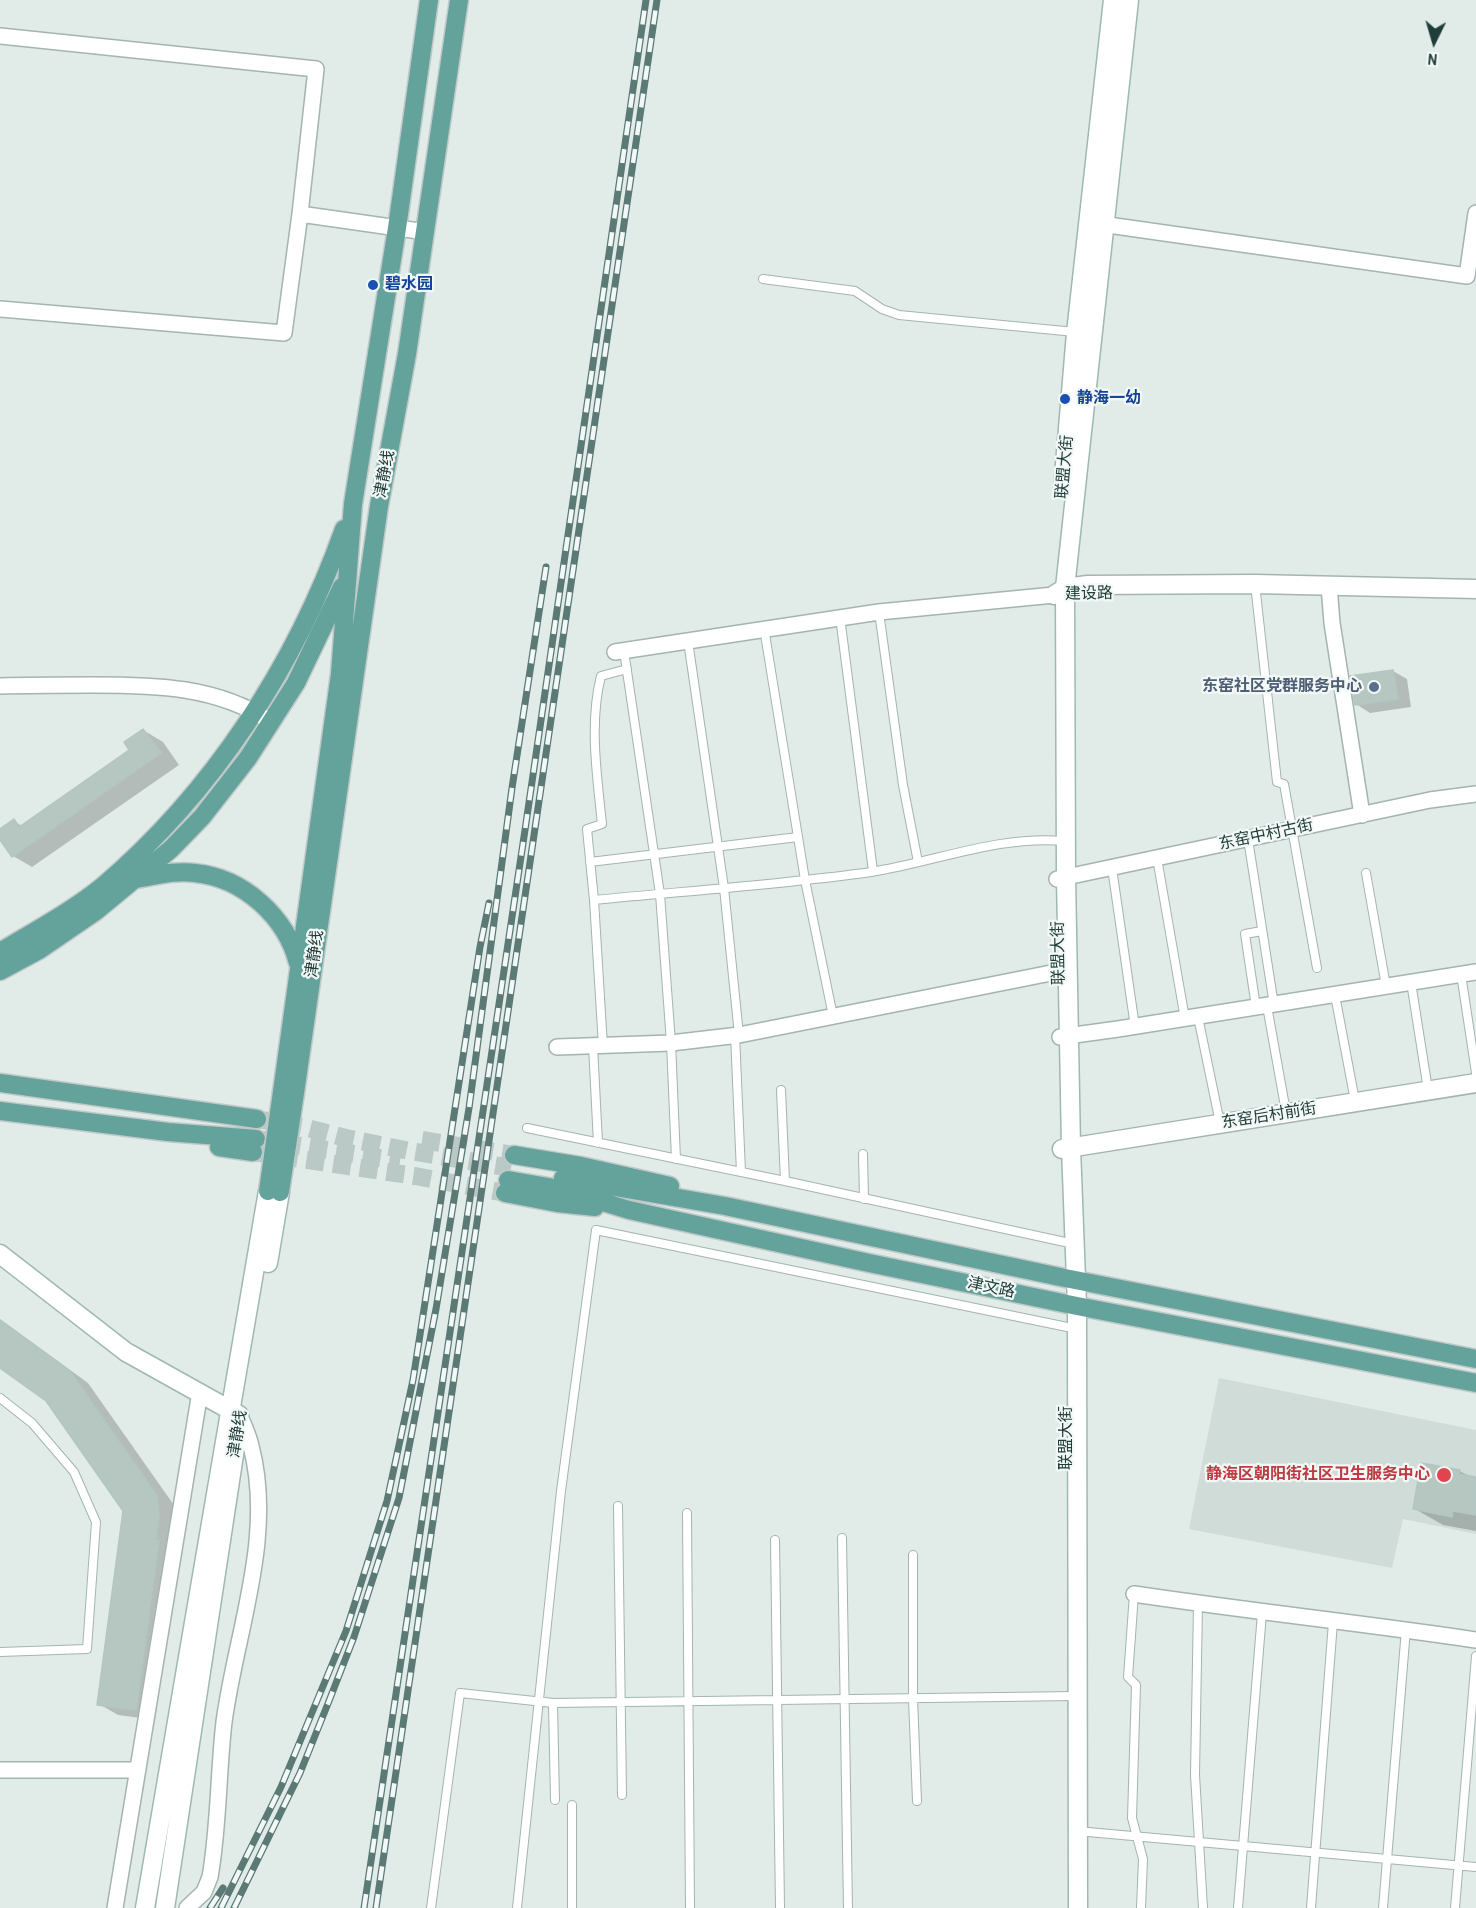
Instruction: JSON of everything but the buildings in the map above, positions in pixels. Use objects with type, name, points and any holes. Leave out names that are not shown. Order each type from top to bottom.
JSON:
[{"type":"main road","name":"津静线","points":[[288,1092],[299,967],[340,674],[353,504],[397,228],[429,0]]},
{"type":"main road","name":"津静线","points":[[145,1908],[274,1192],[379,506],[407,354],[426,232],[459,0]]},
{"type":"main road","points":[[1096,223],[1113,0]]},
{"type":"main road","points":[[1096,223],[1129,0]]},
{"type":"main road","name":"联盟大街","points":[[1070,1908],[1074,1831],[1072,1328],[1066,1148],[1061,840],[1062,593],[1084,333],[1096,223]]},
{"type":"main road","points":[[1,966],[101,888],[142,851],[186,804],[239,735],[285,661],[325,581],[353,504]]},
{"type":"main road","points":[[1,966],[39,950],[96,911],[171,849],[202,817],[248,758],[296,683],[320,637],[379,506]]},
{"type":"main road","name":"建设路","points":[[1062,593],[1255,589],[1476,589]]},
{"type":"main road","name":"建设路","points":[[1330,590],[1476,597]]},
{"type":"main road","points":[[101,888],[178,872],[196,873],[234,884],[277,919],[294,948],[299,967]]},
{"type":"main road","points":[[0,1081],[22,1088],[257,1119]]},
{"type":"main road","name":"东窑后村前街","points":[[1066,1148],[1476,1083]]},
{"type":"main road","points":[[0,1111],[168,1132],[255,1146]]},
{"type":"main road","name":"津文路","points":[[1476,1359],[1071,1279],[725,1206],[680,1189],[581,1166],[510,1174],[629,1210],[1071,1305],[1476,1383]]},
{"type":"main road","points":[[0,1254],[126,1352],[235,1412]]},
{"type":"main road","name":"津静线","points":[[165,1908],[235,1412]]},
{"type":"main road","points":[[1074,1831],[1078,1908]]},
{"type":"street","points":[[0,36],[316,69],[284,333],[0,309]]},
{"type":"street","points":[[1096,223],[1467,276],[1476,213]]},
{"type":"street","points":[[300,214],[426,232]]},
{"type":"street","points":[[1330,590],[1344,704],[1362,815]]},
{"type":"street","points":[[620,652],[840,617],[1062,593]]},
{"type":"street","points":[[0,686],[141,685],[186,689],[213,695],[254,711],[271,722]]},
{"type":"street","name":"东窑中村古街","points":[[1062,878],[1430,800],[1476,794]]},
{"type":"street","points":[[557,1047],[670,1043],[737,1035],[1063,972]]},
{"type":"street","points":[[1065,1036],[1135,1027],[1469,973]]},
{"type":"street","points":[[115,1908],[200,1392]]},
{"type":"street","points":[[187,1908],[204,1892],[210,1877],[224,1723],[257,1546],[256,1469],[251,1445],[235,1412]]},
{"type":"street","points":[[1134,1594],[1476,1640]]},
{"type":"street","points":[[0,1770],[138,1770]]},
{"type":"lane","points":[[763,279],[855,291],[882,309],[899,315],[1084,333]]},
{"type":"lane","points":[[1255,589],[1277,782],[1284,784],[1317,968]]},
{"type":"lane","points":[[879,612],[903,785],[918,862]]},
{"type":"lane","points":[[840,617],[873,871]]},
{"type":"lane","points":[[764,628],[805,880],[834,1018]]},
{"type":"lane","points":[[688,641],[724,888],[737,1035],[741,1172]]},
{"type":"lane","points":[[620,652],[627,669],[660,894],[676,1159]]},
{"type":"lane","points":[[598,1143],[594,900],[587,830],[602,824],[596,765],[596,695],[601,676],[627,669]]},
{"type":"lane","points":[[590,862],[798,837]]},
{"type":"lane","points":[[1248,839],[1262,931],[1265,1006]]},
{"type":"lane","points":[[594,900],[805,880],[873,871],[1007,843],[1061,840]]},
{"type":"lane","points":[[1157,858],[1191,1018],[1220,1124]]},
{"type":"lane","points":[[1112,868],[1135,1027]]},
{"type":"lane","points":[[1366,873],[1386,986]]},
{"type":"lane","points":[[1262,931],[1245,934],[1265,1006],[1287,1113]]},
{"type":"lane","points":[[1469,973],[1476,1073]]},
{"type":"lane","points":[[1412,982],[1429,1091]]},
{"type":"lane","points":[[1335,995],[1356,1102]]},
{"type":"lane","points":[[781,1090],[785,1181]]},
{"type":"lane","points":[[527,1128],[1070,1243]]},
{"type":"lane","points":[[863,1154],[864,1198]]},
{"type":"lane","points":[[517,1908],[561,1491],[596,1230],[1072,1328]]},
{"type":"lane","points":[[0,1398],[32,1423],[74,1472],[96,1522],[87,1649],[0,1652]]},
{"type":"lane","points":[[618,1506],[622,1795]]},
{"type":"lane","points":[[687,1513],[690,1908]]},
{"type":"lane","points":[[842,1538],[848,1908]]},
{"type":"lane","points":[[775,1540],[780,1908]]},
{"type":"lane","points":[[913,1555],[913,1698],[917,1801]]},
{"type":"lane","points":[[1134,1594],[1128,1677],[1136,1685],[1132,1818],[1143,1859],[1141,1908]]},
{"type":"lane","points":[[1198,1604],[1195,1775],[1203,1908]]},
{"type":"lane","points":[[1238,1908],[1262,1613]]},
{"type":"lane","points":[[1311,1908],[1334,1622]]},
{"type":"lane","points":[[1383,1908],[1406,1629]]},
{"type":"lane","points":[[1455,1908],[1476,1656]]},
{"type":"lane","points":[[431,1908],[460,1693],[539,1702],[1072,1696]]},
{"type":"lane","points":[[553,1702],[555,1800]]},
{"type":"lane","points":[[572,1805],[572,1908]]},
{"type":"lane","points":[[1074,1831],[1476,1867]]},
{"type":"shaded area","points":[[1219,1378],[1476,1430],[1476,1534],[1403,1519],[1392,1568],[1189,1529]]},
{"type":"tunnel","points":[[257,1119],[410,1151],[511,1168]]},
{"type":"tunnel","points":[[256,1139],[400,1161]]},
{"type":"tunnel","points":[[422,1140],[514,1155]]},
{"type":"tunnel","points":[[253,1152],[415,1176],[505,1193]]},
{"type":"railway","points":[[364,1908],[646,0]]},
{"type":"railway","points":[[376,1908],[657,0]]},
{"type":"railway","points":[[234,1908],[300,1773],[329,1701],[354,1637],[399,1498],[436,1309],[469,1108],[512,788],[546,567]]},
{"type":"railway","points":[[221,1908],[281,1787],[346,1631],[387,1501],[413,1380],[480,947],[489,903]]},
{"type":"railway","points":[[210,1908],[223,1888]]},
{"type":"place","name":"碧水园","points":[[373,285]]},
{"type":"place","name":"静海一幼","points":[[1065,399]]},
{"type":"place","name":"东窑社区党群服务中心","points":[[1374,687]]},
{"type":"place","name":"静海区朝阳街社区卫生服务中心","points":[[1444,1475]]}]
